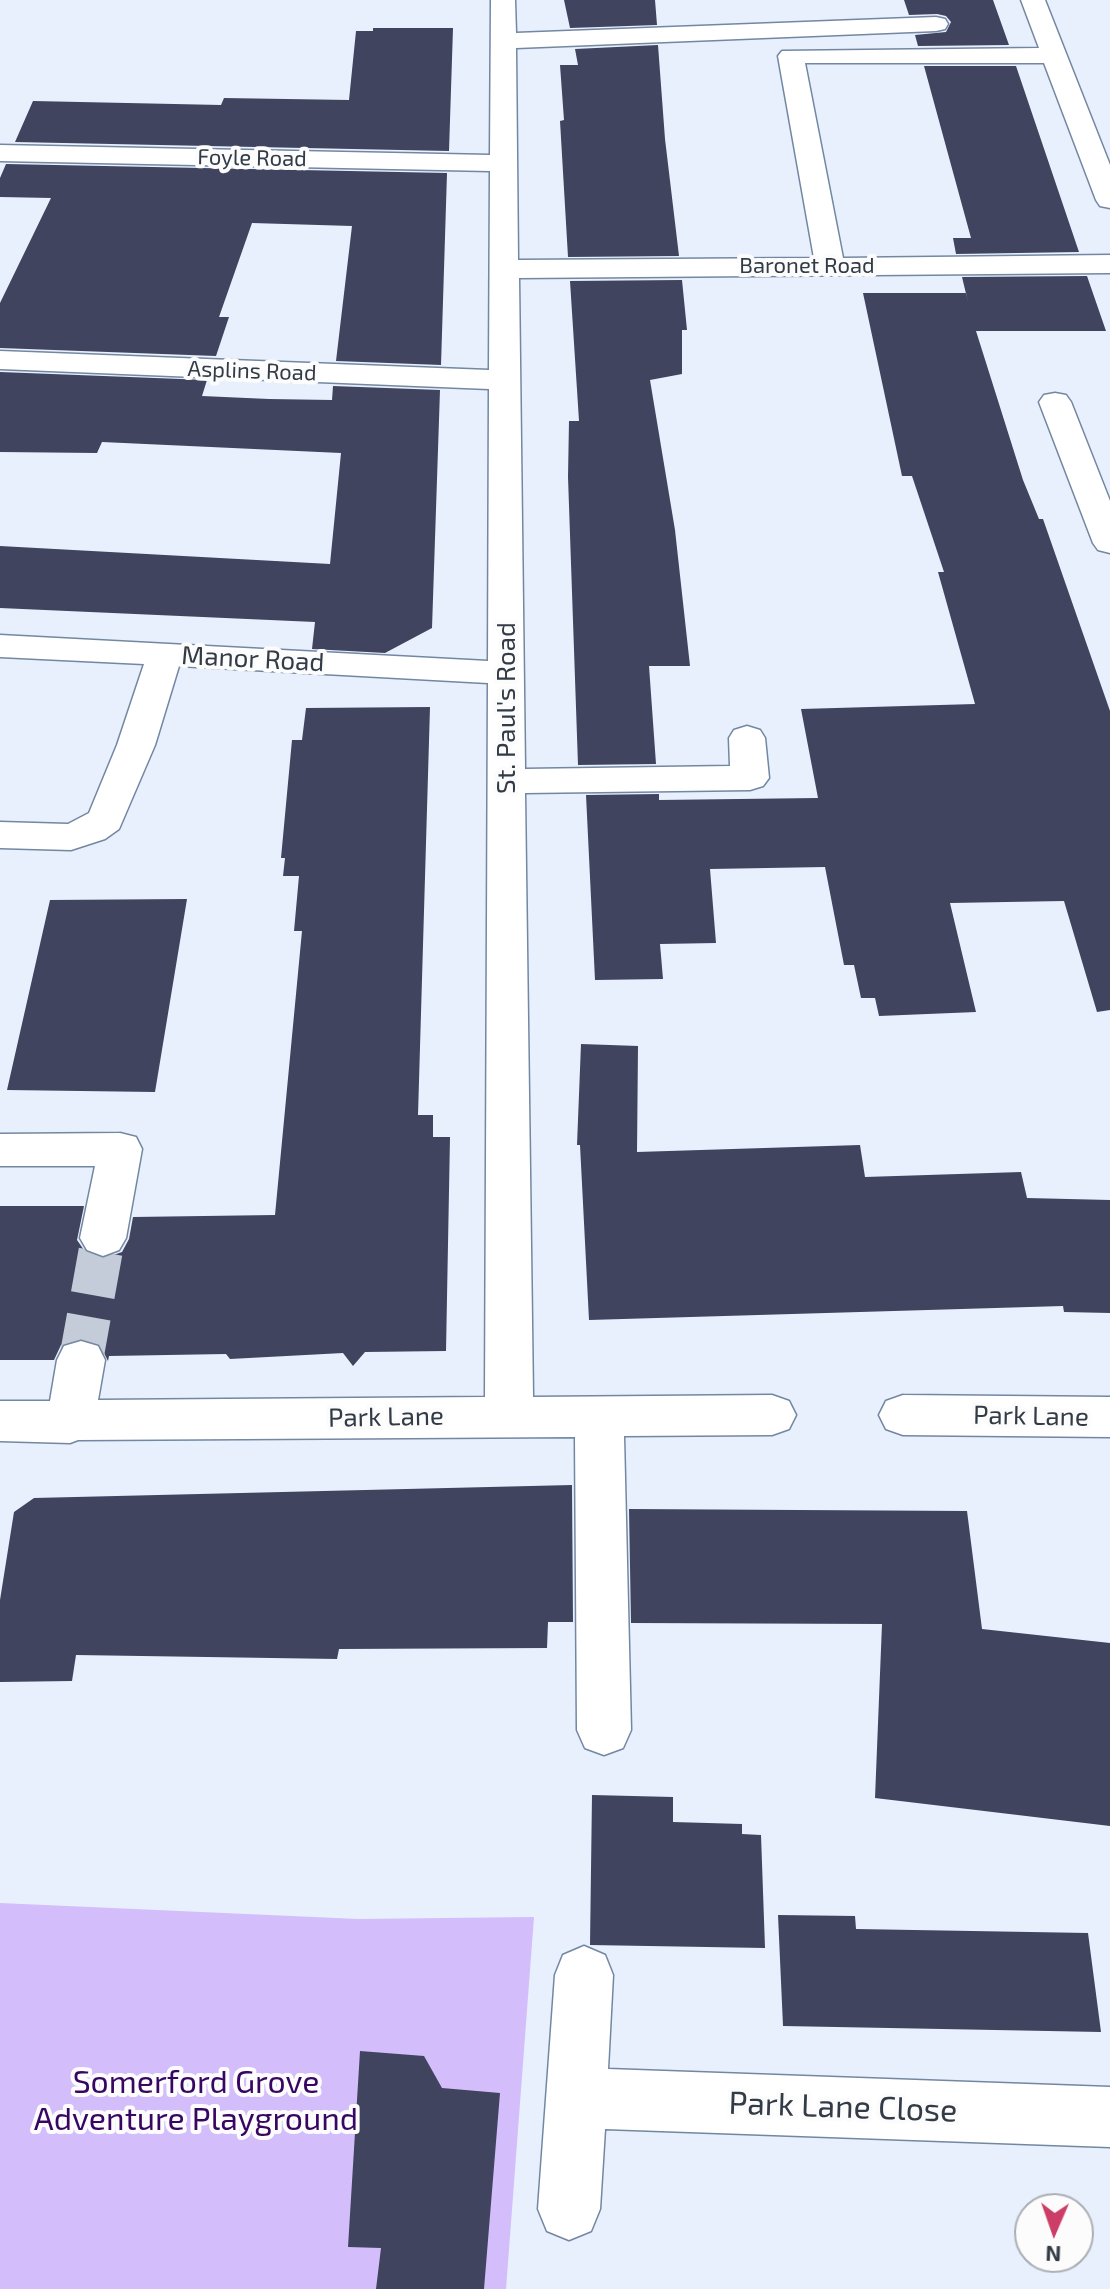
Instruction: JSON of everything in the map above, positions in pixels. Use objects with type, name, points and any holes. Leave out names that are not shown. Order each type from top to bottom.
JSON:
[{"type":"street","name":"St. Paul's Road","points":[[503,0],[509,1415]]},
{"type":"street","points":[[1033,0],[1110,200]]},
{"type":"street","points":[[503,41],[936,24]]},
{"type":"street","points":[[830,266],[791,56],[1054,55]]},
{"type":"street","name":"Foyle Road","points":[[0,153],[503,163]]},
{"type":"street","name":"Baronet Road","points":[[503,269],[1110,264]]},
{"type":"street","name":"Asplins Road","points":[[0,360],[505,380]]},
{"type":"street","points":[[1055,402],[1110,542]]},
{"type":"street","name":"Manor Road","points":[[0,646],[505,673]]},
{"type":"street","points":[[0,835],[71,837],[91,830],[105,820],[136,745],[165,655]]},
{"type":"street","points":[[506,781],[750,778],[747,738]]},
{"type":"street","points":[[0,1150],[120,1149],[103,1238]]},
{"type":"street","points":[[70,1423],[81,1360]]},
{"type":"street","name":"Park Lane","points":[[0,1421],[70,1423],[509,1415],[772,1415]]},
{"type":"street","points":[[599,1415],[604,1730]]},
{"type":"street","name":"Park Lane","points":[[903,1415],[1110,1417]]},
{"type":"street","points":[[569,2209],[584,1975]]},
{"type":"street","name":"Park Lane Close","points":[[577,2098],[1110,2117]]},
{"type":"green space","name":"Somerford Grove Adventure Playground","points":[[0,1903],[358,1919],[534,1917],[506,2289],[0,2289]]},
{"type":"building","points":[[564,0],[655,0],[657,25],[570,28]]},
{"type":"building","points":[[904,0],[993,0],[1009,45],[918,46],[915,35],[946,32],[951,22],[946,16],[937,14],[909,15]]},
{"type":"building","points":[[373,28],[453,28],[449,151],[15,142],[33,101],[221,105],[224,98],[349,100],[356,31],[373,31]]},
{"type":"building","points":[[658,45],[679,256],[568,257],[560,65],[578,65],[575,49]]},
{"type":"building","points":[[924,66],[1016,66],[1079,252],[956,254],[953,238],[971,238]]},
{"type":"building","points":[[6,164],[447,173],[441,365],[336,361],[352,226],[252,223],[219,317],[229,317],[216,356],[0,348],[0,303],[51,198],[0,197],[0,178]]},
{"type":"building","points":[[1087,276],[1106,331],[976,331],[1023,480],[1039,519],[1043,519],[1110,711],[1110,1010],[1097,1012],[1064,901],[950,903],[976,1012],[879,1016],[875,998],[861,998],[854,965],[844,965],[825,867],[710,869],[716,943],[660,944],[663,979],[595,980],[586,795],[659,794],[659,800],[818,798],[801,709],[975,704],[938,572],[944,572],[912,476],[902,476],[863,293],[966,293],[962,277]]},
{"type":"building","points":[[682,280],[687,330],[682,330],[682,374],[650,380],[675,530],[690,666],[649,666],[656,764],[578,765],[568,477],[569,421],[579,421],[570,281]]},
{"type":"building","points":[[0,372],[207,380],[202,396],[269,399],[332,400],[333,386],[440,390],[432,628],[385,653],[312,649],[315,622],[0,608],[0,546],[330,564],[341,453],[102,442],[97,453],[0,452]]},
{"type":"building","points":[[430,707],[418,1115],[433,1115],[433,1137],[450,1137],[446,1351],[365,1352],[353,1366],[343,1353],[230,1359],[226,1354],[109,1356],[108,1361],[99,1343],[80,1338],[61,1345],[54,1360],[0,1360],[0,1206],[84,1206],[77,1240],[86,1253],[102,1259],[122,1252],[129,1239],[133,1217],[275,1215],[302,931],[294,931],[299,876],[283,876],[285,858],[281,858],[292,740],[302,740],[306,708]]},
{"type":"building","points":[[187,899],[155,1092],[7,1090],[50,900]]},
{"type":"building","points":[[581,1044],[638,1046],[637,1152],[860,1145],[865,1177],[1021,1172],[1027,1198],[1110,1200],[1110,1313],[1064,1312],[1063,1306],[589,1320],[580,1145],[577,1145]]},
{"type":"building","points":[[572,1485],[573,1622],[548,1622],[547,1648],[339,1649],[337,1659],[76,1655],[72,1681],[0,1682],[0,1600],[14,1512],[34,1498]]},
{"type":"building","points":[[629,1509],[967,1511],[982,1629],[1110,1643],[1110,1826],[875,1798],[882,1624],[631,1623]]},
{"type":"building","points":[[592,1795],[673,1797],[673,1822],[742,1824],[742,1834],[761,1835],[765,1948],[590,1945]]},
{"type":"building","points":[[778,1915],[855,1916],[856,1929],[1088,1933],[1101,2032],[783,2026]]},
{"type":"building","points":[[360,2051],[424,2056],[442,2088],[500,2093],[484,2289],[376,2289],[381,2248],[348,2247]]},
{"type":"tunnel","points":[[81,1360],[103,1238]]}]
